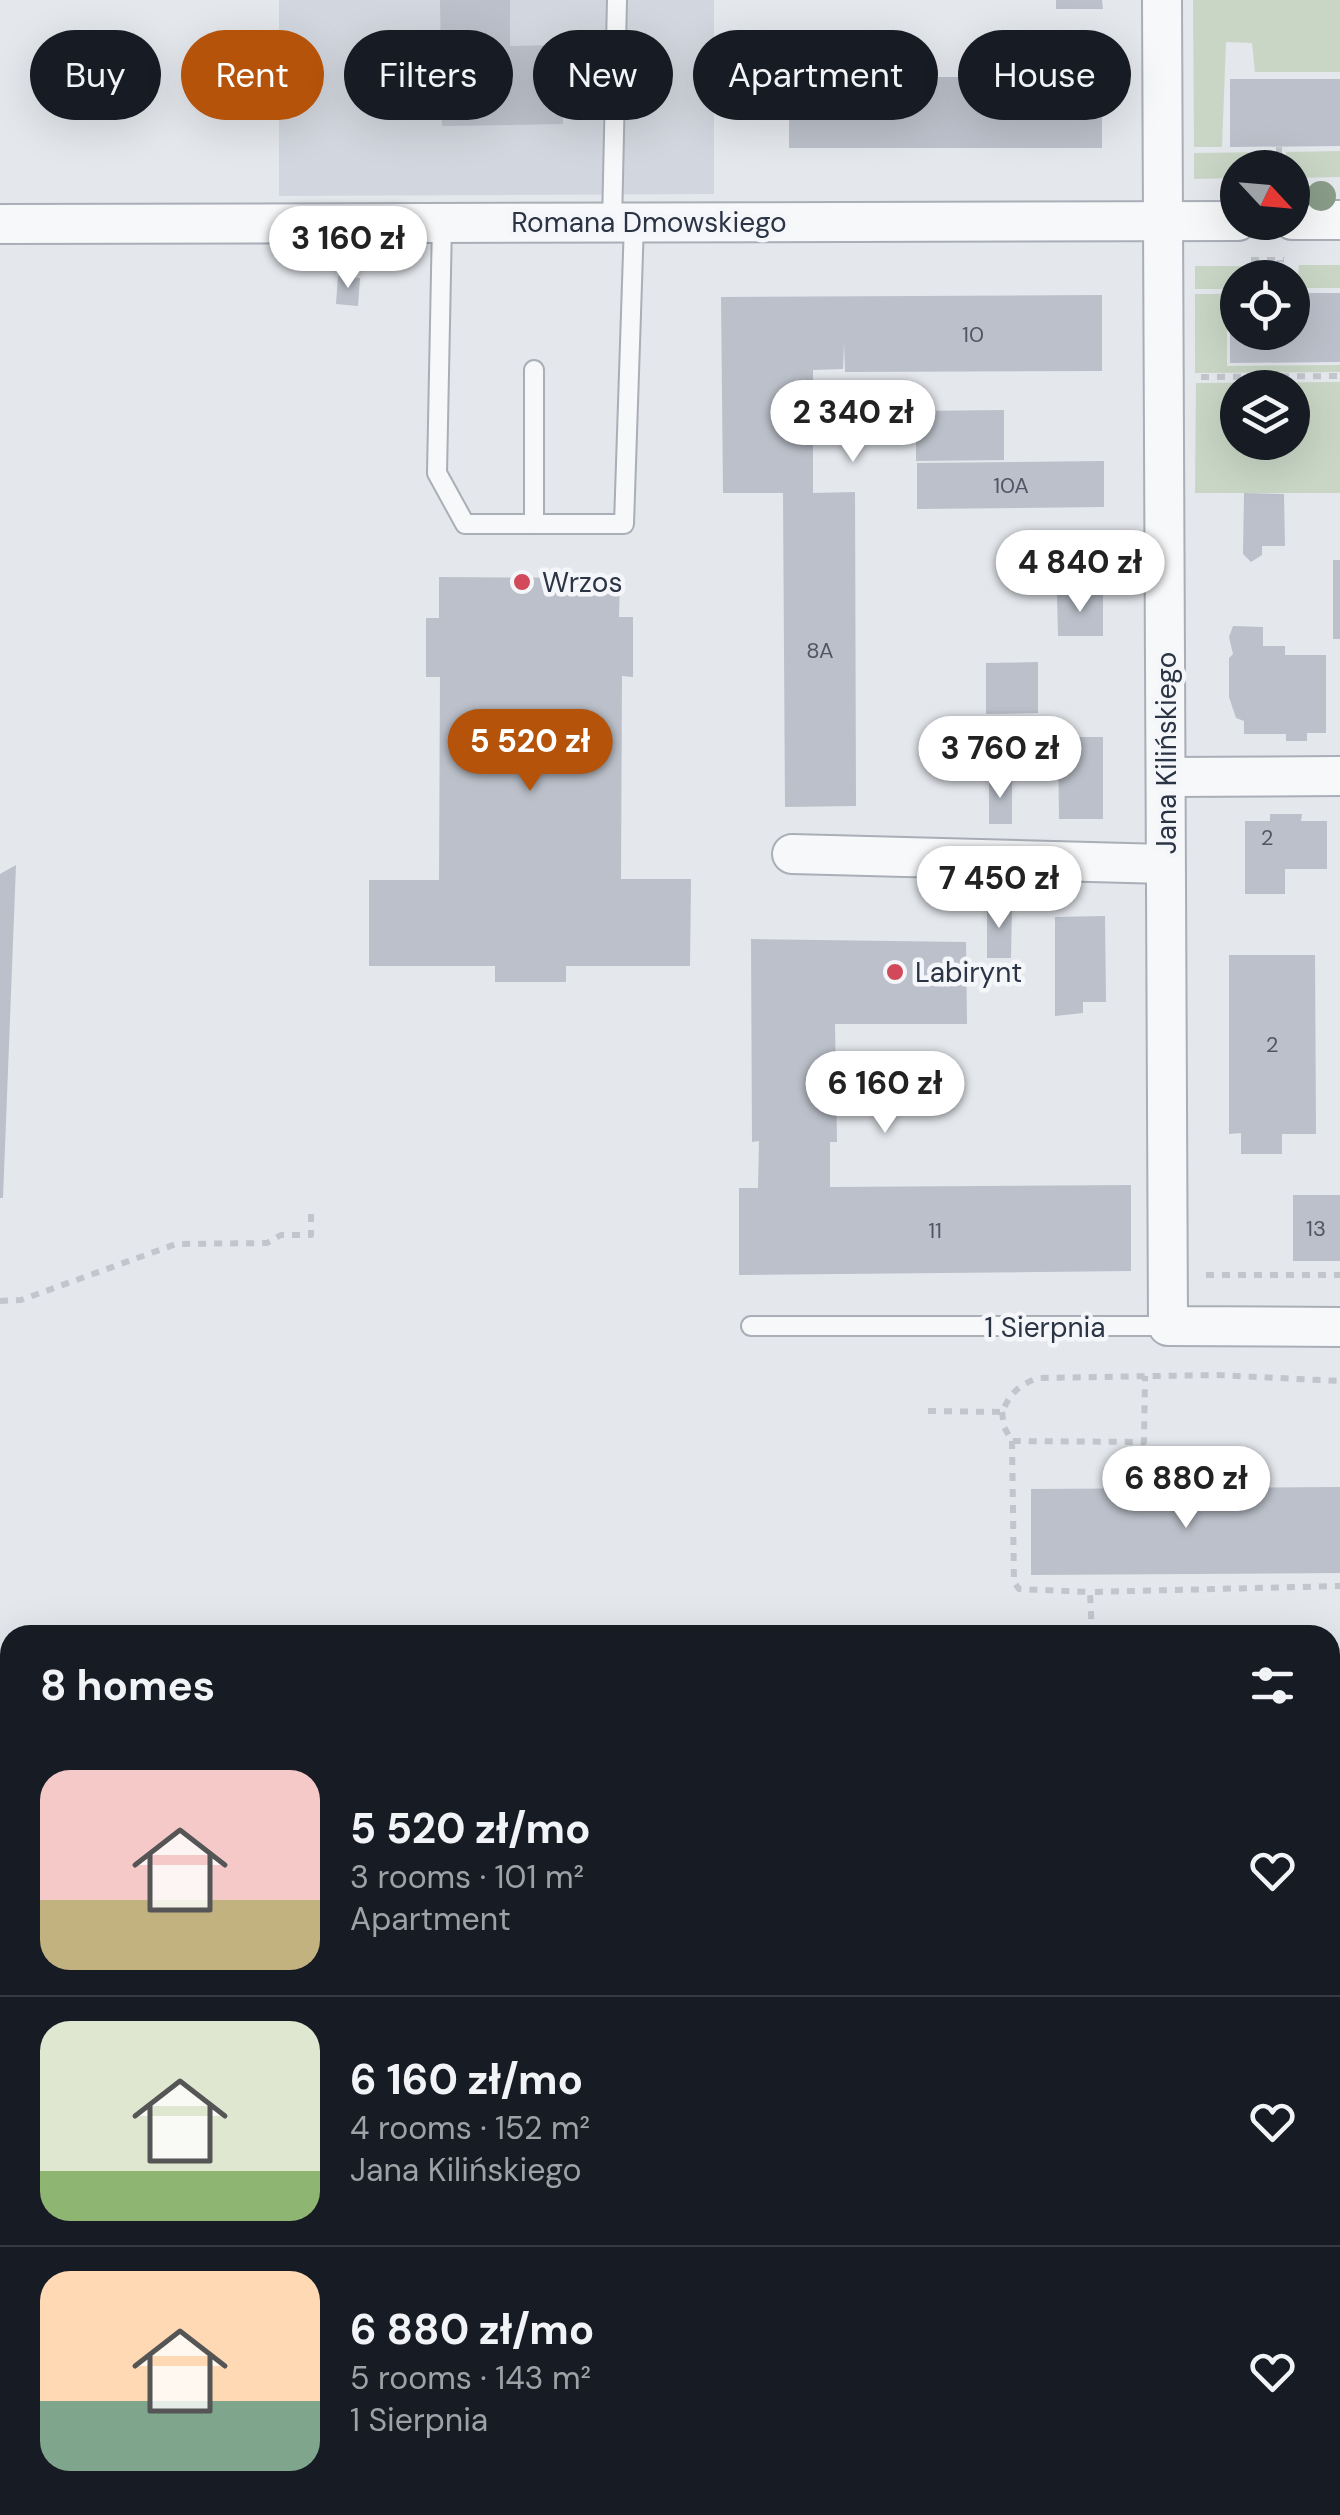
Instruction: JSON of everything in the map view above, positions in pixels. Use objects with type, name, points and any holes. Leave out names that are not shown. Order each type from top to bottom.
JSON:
[{"type":"street","name":"Jana Kilińskiego","points":[[1162,0],[1168,1326]]},
{"type":"street","points":[[1310,220],[1340,220]]},
{"type":"street","name":"Romana Dmowskiego","points":[[0,224],[1220,221]]},
{"type":"street","points":[[1166,776],[1340,776]]},
{"type":"street","points":[[792,854],[1165,864]]},
{"type":"street","name":"1 Sierpnia","points":[[1168,1326],[1340,1327]]},
{"type":"lane","points":[[442,223],[436,473],[465,524],[624,524],[623,223],[617,0]]},
{"type":"lane","points":[[534,370],[534,524]]},
{"type":"lane","name":"1 Sierpnia","points":[[751,1326],[1168,1326]]},
{"type":"path","points":[[1188,378],[1340,376]]},
{"type":"path","points":[[0,1301],[21,1300],[176,1244],[267,1243],[281,1235],[311,1235],[311,1214]]},
{"type":"path","points":[[1194,1264],[1202,1274],[1216,1276],[1340,1275]]},
{"type":"path","points":[[1340,1381],[1217,1374],[1038,1378],[1021,1384],[1002,1412],[1004,1427],[1012,1440],[1014,1582],[1019,1589],[1090,1592],[1340,1586]]},
{"type":"path","points":[[1012,1440],[1144,1442],[1145,1376]]},
{"type":"path","points":[[928,1412],[1002,1412]]},
{"type":"path","points":[[1090,1592],[1092,1625]]},
{"type":"shaded area","points":[[279,0],[714,0],[714,30],[693,30],[693,120],[714,120],[714,194],[279,196],[279,120],[324,120],[324,30],[279,30]]},
{"type":"green space","points":[[1193,0],[1340,0],[1340,72],[1255,72],[1252,43],[1226,42],[1222,147],[1194,147]]},
{"type":"green space","points":[[1340,151],[1340,177],[1310,178],[1310,152]]},
{"type":"green space","points":[[1194,153],[1220,153],[1220,178],[1194,179]]},
{"type":"green space","points":[[1310,265],[1340,265],[1340,288],[1310,288]]},
{"type":"green space","points":[[1195,266],[1220,266],[1220,289],[1195,289]]},
{"type":"green space","points":[[1195,294],[1220,294],[1220,350],[1227,350],[1227,366],[1340,365],[1340,372],[1195,373]]},
{"type":"green space","points":[[1310,382],[1340,382],[1340,493],[1195,493],[1196,383],[1220,383],[1220,460],[1310,460]]},
{"type":"building","points":[[440,0],[510,0],[510,30],[440,30]]},
{"type":"building","points":[[1056,0],[1102,0],[1103,9],[1056,9]]},
{"type":"building","points":[[513,46],[533,46],[533,120],[563,120],[563,124],[442,126],[442,120],[513,120]]},
{"type":"building","points":[[938,77],[958,77],[958,120],[1102,120],[1102,148],[789,148],[789,120],[938,120]]},
{"type":"building","points":[[1230,79],[1340,79],[1340,146],[1230,147]]},
{"type":"building","points":[[338,276],[360,278],[358,306],[336,304]]},
{"type":"building","points":[[1310,293],[1340,293],[1340,362],[1230,363],[1230,350],[1310,350]]},
{"type":"building","points":[[1102,295],[1102,371],[845,372],[844,343],[843,369],[813,370],[813,493],[855,492],[856,806],[785,807],[783,493],[723,493],[721,297]]},
{"type":"building","points":[[1004,410],[1004,460],[916,461],[916,411]]},
{"type":"building","points":[[1104,461],[1104,507],[917,509],[917,463]]},
{"type":"building","points":[[1244,493],[1284,494],[1285,546],[1262,546],[1262,555],[1251,562],[1243,554]]},
{"type":"building","points":[[1333,560],[1340,560],[1340,639],[1333,639]]},
{"type":"building","points":[[439,577],[620,578],[619,617],[633,617],[633,677],[622,676],[621,879],[691,879],[690,966],[566,966],[566,982],[495,982],[495,966],[369,966],[369,880],[439,880],[440,677],[426,677],[426,618],[439,618]]},
{"type":"building","points":[[1057,595],[1103,595],[1103,636],[1058,636]]},
{"type":"building","points":[[1233,626],[1263,627],[1263,646],[1285,646],[1285,655],[1326,655],[1326,733],[1307,733],[1307,741],[1286,741],[1286,734],[1244,734],[1244,721],[1236,718],[1229,697],[1229,658],[1233,654],[1229,637]]},
{"type":"building","points":[[1038,662],[1038,713],[986,714],[986,663]]},
{"type":"building","points":[[1058,737],[1103,737],[1103,819],[1059,819]]},
{"type":"building","points":[[989,778],[1012,778],[1012,824],[989,824]]},
{"type":"building","points":[[1270,814],[1302,814],[1301,821],[1327,821],[1327,869],[1285,869],[1285,894],[1245,894],[1245,821],[1270,821]]},
{"type":"building","points":[[16,865],[3,1198],[0,1198],[0,874]]},
{"type":"building","points":[[987,904],[1012,904],[1011,958],[987,958]]},
{"type":"building","points":[[1105,916],[1106,1002],[1083,1002],[1083,1013],[1055,1016],[1055,917]]},
{"type":"building","points":[[751,939],[966,942],[967,1024],[835,1024],[837,1142],[830,1142],[830,1187],[1131,1185],[1131,1271],[739,1275],[739,1188],[758,1188],[759,1141],[752,1142]]},
{"type":"building","points":[[1229,955],[1315,955],[1316,1134],[1282,1134],[1282,1154],[1241,1154],[1241,1133],[1229,1134]]},
{"type":"building","points":[[1293,1195],[1340,1195],[1340,1261],[1293,1261]]},
{"type":"building","points":[[1340,1487],[1340,1573],[1031,1575],[1031,1489]]},
{"type":"place","name":"Wrzos","points":[[522,582]]},
{"type":"place","name":"Labirynt","points":[[895,972]]}]
